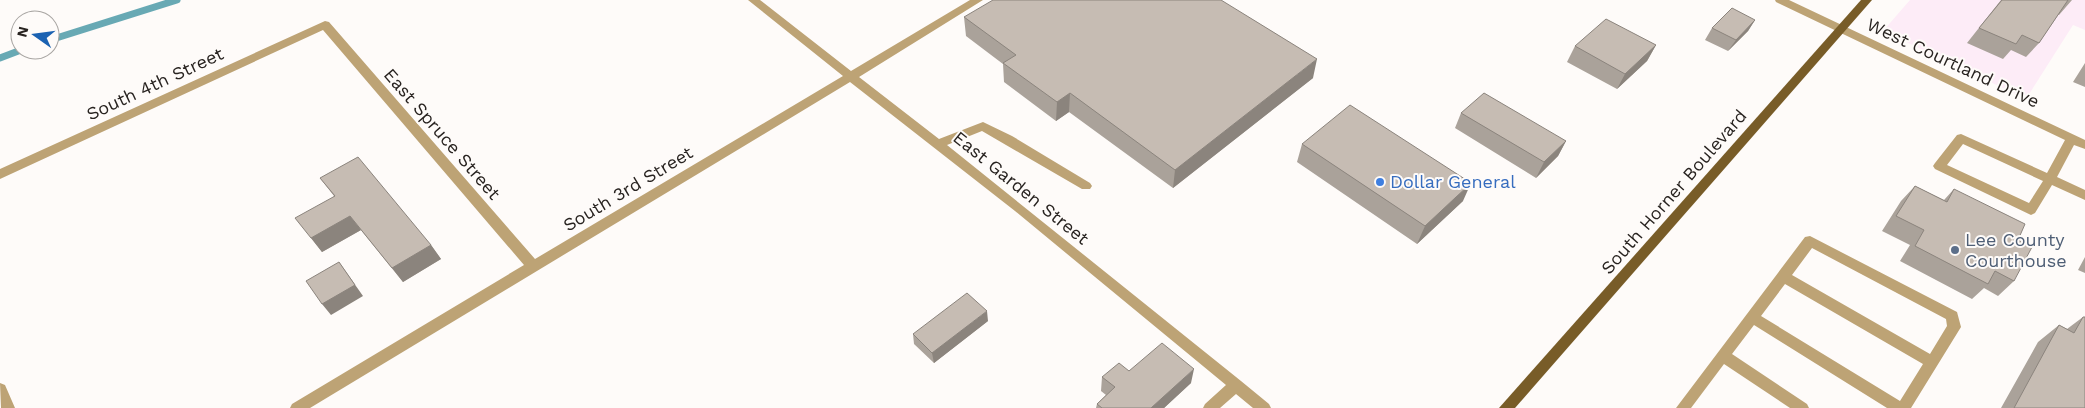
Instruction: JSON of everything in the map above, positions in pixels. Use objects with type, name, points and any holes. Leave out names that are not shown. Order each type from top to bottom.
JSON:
[{"type":"main road","name":"South Horner Boulevard","points":[[1506,408],[1867,0]]},
{"type":"street","name":"East Garden Street","points":[[753,0],[939,145],[1264,408]]},
{"type":"street","name":"South 3rd Street","points":[[297,408],[978,0]]},
{"type":"street","name":"West Courtland Drive","points":[[1780,0],[2085,145]]},
{"type":"street","name":"South 4th Street","points":[[0,174],[325,25]]},
{"type":"street","name":"East Spruce Street","points":[[325,25],[533,266]]},
{"type":"street","points":[[939,145],[950,138],[982,126],[1008,139],[1086,186]]},
{"type":"street","points":[[2072,138],[2050,179],[2031,210],[1940,166],[1962,138],[2050,179],[2085,196]]},
{"type":"street","points":[[1683,408],[1752,317],[1784,277],[1810,241],[1952,316],[1954,327],[1901,408],[1752,317]]},
{"type":"street","points":[[1784,277],[1932,362]]},
{"type":"street","points":[[1723,356],[1802,408]]},
{"type":"street","points":[[1210,408],[1236,385]]},
{"type":"street","points":[[0,390],[8,408]]},
{"type":"shaded area","points":[[1910,0],[2085,0],[2085,30],[2073,25],[2026,99],[1883,31]]},
{"type":"building","points":[[993,0],[1221,0],[1317,59],[1175,170],[1070,93],[1057,102],[1003,63],[1016,55],[964,17]]},
{"type":"building","points":[[2002,0],[2068,0],[2039,43],[2022,35],[2016,44],[1979,28]]},
{"type":"building","points":[[1732,8],[1755,20],[1736,40],[1712,28]]},
{"type":"building","points":[[1606,19],[1656,45],[1625,74],[1575,46]]},
{"type":"building","points":[[1484,93],[1566,141],[1544,162],[1461,113]]},
{"type":"building","name":"Dollar General","points":[[1350,105],[1471,183],[1425,226],[1302,144]]},
{"type":"building","points":[[358,157],[431,245],[392,268],[350,216],[311,238],[295,218],[335,196],[320,178]]},
{"type":"building","name":"Lee County Courthouse","points":[[1915,186],[1947,202],[1954,189],[2025,224],[2018,240],[2032,247],[2014,281],[1995,271],[1988,284],[1915,246],[1924,230],[1896,216]]},
{"type":"building","points":[[339,262],[355,285],[322,304],[306,281]]},
{"type":"building","points":[[967,293],[987,311],[932,353],[913,334]]},
{"type":"building","points":[[2083,317],[2085,317],[2085,408],[2014,408],[2059,325],[2074,333]]},
{"type":"building","points":[[1162,343],[1194,369],[1151,408],[1102,408],[1097,404],[1115,387],[1102,377],[1119,363],[1129,371]]},
{"type":"waterway","points":[[60,37],[177,0]]},
{"type":"waterway","points":[[0,58],[10,54]]},
{"type":"place","name":"Dollar General","points":[[1380,182]]},
{"type":"place","name":"Lee County Courthouse","points":[[1955,250]]}]
